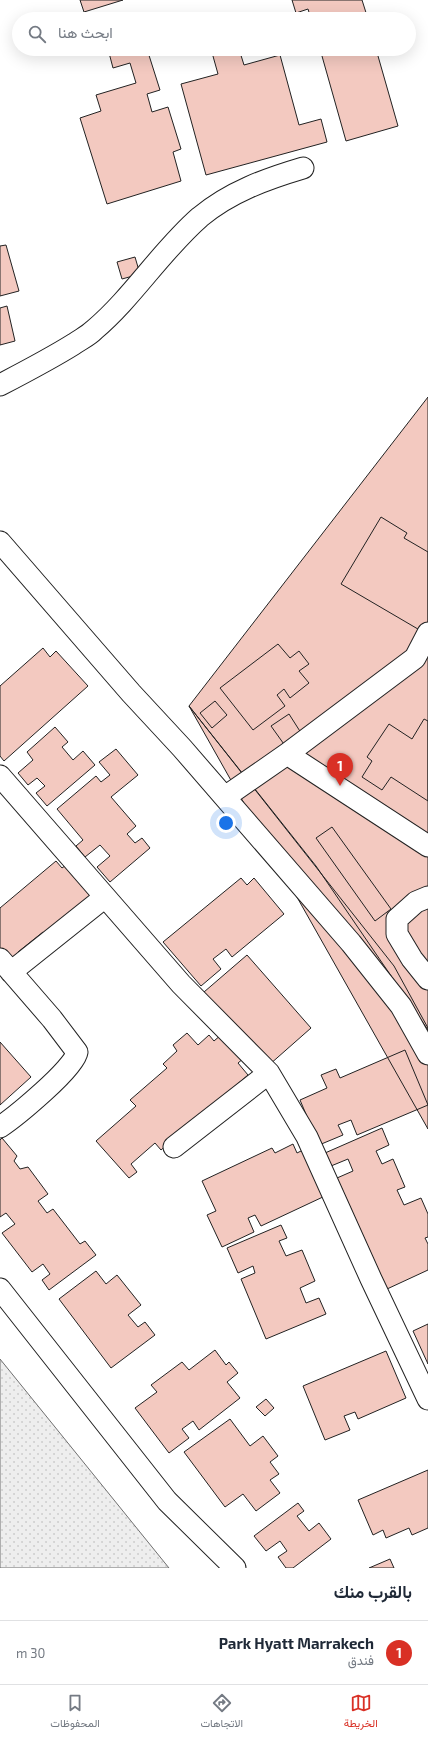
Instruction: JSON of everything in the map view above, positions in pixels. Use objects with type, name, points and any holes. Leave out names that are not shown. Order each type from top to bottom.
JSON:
[{"type":"street","points":[[0,385],[56,356],[94,331],[124,301],[188,228],[201,216],[243,190],[269,178],[303,168]]},
{"type":"street","points":[[0,542],[225,798],[385,984],[401,1006],[428,1054]]},
{"type":"street","points":[[225,798],[287,754],[415,658],[428,633]]},
{"type":"street","points":[[287,754],[428,846]]},
{"type":"street","points":[[0,776],[181,984],[269,1073],[306,1137],[428,1399]]},
{"type":"street","points":[[0,1127],[12,1119],[62,1074],[73,1062],[76,1052],[52,1019],[5,965],[105,897]]},
{"type":"street","points":[[428,897],[416,902],[397,920],[397,934],[412,959],[428,979]]},
{"type":"street","points":[[174,1147],[269,1073]]},
{"type":"street","points":[[0,1289],[158,1490],[195,1530],[235,1568]]},
{"type":"shaded area","points":[[0,1359],[169,1568],[0,1568]]},
{"type":"building","points":[[80,0],[123,0],[84,12]]},
{"type":"building","points":[[292,0],[362,0],[366,12],[309,12],[308,9],[296,12]]},
{"type":"building","points":[[110,56],[149,56],[160,90],[147,94],[152,112],[168,107],[181,149],[173,152],[181,181],[107,204],[80,118],[101,111],[96,95],[136,83],[130,63],[113,68]]},
{"type":"building","points":[[213,56],[241,56],[244,65],[280,56],[299,125],[321,119],[327,142],[206,175],[181,84],[218,74]]},
{"type":"building","points":[[322,56],[378,56],[398,126],[346,141]]},
{"type":"building","points":[[6,245],[19,291],[0,296],[0,246]]},
{"type":"building","points":[[135,257],[140,274],[122,279],[117,262]]},
{"type":"building","points":[[7,306],[15,341],[0,345],[0,308]]},
{"type":"building","points":[[428,397],[428,1030],[316,866],[189,706]]},
{"type":"building","points":[[381,517],[407,533],[404,538],[428,552],[428,623],[423,632],[341,584]]},
{"type":"building","points":[[278,644],[290,658],[299,651],[309,664],[299,671],[309,683],[290,698],[284,689],[277,695],[285,706],[253,730],[220,688]]},
{"type":"building","points":[[43,648],[50,657],[56,651],[88,686],[4,761],[0,756],[0,686]]},
{"type":"building","points":[[215,701],[227,715],[212,728],[200,713]]},
{"type":"building","points":[[189,706],[394,966],[428,1028],[428,1129]]},
{"type":"building","points":[[289,714],[303,736],[286,747],[271,726]]},
{"type":"building","points":[[424,719],[428,721],[428,801],[391,777],[382,790],[362,777],[372,761],[367,757],[389,724],[412,739]]},
{"type":"building","points":[[55,727],[68,742],[62,747],[73,760],[83,751],[95,765],[47,806],[36,793],[45,786],[37,778],[28,785],[18,773],[33,760],[27,752]]},
{"type":"building","points":[[116,749],[138,775],[111,797],[136,826],[127,834],[135,843],[142,838],[150,848],[110,882],[97,867],[110,856],[100,845],[85,857],[76,846],[83,840],[57,809],[96,776],[101,782],[110,775],[99,762]]},
{"type":"building","points":[[332,827],[391,909],[375,921],[316,838]]},
{"type":"building","points":[[56,861],[62,868],[70,862],[98,896],[48,937],[43,932],[18,952],[23,957],[11,967],[0,954],[0,908]]},
{"type":"building","points":[[241,878],[247,885],[254,878],[284,914],[232,957],[226,949],[213,959],[221,969],[201,986],[163,942]]},
{"type":"building","points":[[247,955],[311,1028],[269,1065],[204,992]]},
{"type":"building","points":[[187,1033],[198,1045],[209,1035],[214,1041],[222,1034],[244,1058],[238,1063],[248,1075],[161,1150],[155,1143],[131,1164],[137,1172],[129,1178],[96,1141],[136,1106],[130,1100],[167,1068],[163,1064],[177,1051],[173,1045]]},
{"type":"building","points":[[0,1042],[31,1077],[0,1105]]},
{"type":"building","points":[[405,1050],[428,1105],[357,1135],[351,1120],[338,1125],[343,1135],[319,1145],[300,1100],[327,1088],[321,1075],[336,1069],[340,1078]]},
{"type":"building","points":[[382,1128],[389,1145],[376,1151],[382,1164],[393,1159],[405,1187],[397,1190],[404,1205],[421,1198],[428,1214],[428,1237],[425,1238],[428,1244],[428,1270],[387,1289],[337,1178],[353,1171],[348,1159],[331,1166],[325,1153]]},
{"type":"building","points":[[2,1138],[17,1156],[14,1161],[20,1169],[28,1167],[48,1194],[38,1201],[47,1213],[53,1209],[80,1244],[85,1241],[96,1255],[49,1290],[42,1280],[50,1274],[43,1264],[32,1272],[2,1233],[15,1224],[6,1213],[0,1217],[0,1140]]},
{"type":"building","points":[[293,1144],[297,1153],[307,1148],[325,1196],[261,1226],[255,1215],[248,1218],[254,1232],[222,1247],[207,1215],[216,1211],[202,1181],[272,1148],[275,1153]]},
{"type":"building","points":[[281,1225],[287,1238],[279,1241],[286,1256],[302,1250],[315,1281],[300,1288],[306,1303],[319,1298],[326,1314],[266,1339],[241,1279],[255,1273],[253,1266],[238,1273],[227,1248]]},
{"type":"building","points":[[96,1271],[106,1284],[117,1275],[141,1305],[128,1315],[138,1327],[145,1322],[155,1335],[111,1368],[59,1299]]},
{"type":"building","points":[[428,1324],[428,1364],[413,1331]]},
{"type":"building","points":[[215,1350],[226,1365],[229,1362],[238,1373],[227,1382],[240,1398],[199,1430],[193,1421],[182,1429],[189,1438],[169,1453],[135,1408],[157,1392],[151,1385],[182,1362],[189,1370]]},
{"type":"building","points":[[386,1351],[406,1398],[358,1419],[355,1412],[344,1416],[350,1430],[325,1440],[303,1386]]},
{"type":"building","points":[[266,1399],[274,1408],[265,1416],[256,1407]]},
{"type":"building","points":[[230,1419],[250,1446],[263,1436],[278,1456],[270,1462],[279,1474],[270,1480],[280,1493],[256,1511],[243,1494],[225,1507],[184,1452]]},
{"type":"building","points":[[428,1470],[428,1528],[412,1535],[409,1528],[386,1538],[383,1530],[373,1535],[358,1500]]},
{"type":"building","points":[[298,1503],[304,1511],[297,1516],[309,1531],[319,1523],[331,1539],[293,1568],[286,1568],[278,1557],[287,1551],[280,1541],[266,1551],[254,1536]]},
{"type":"building","points":[[390,1559],[394,1568],[369,1568]]},
{"type":"place","name":"Park Hyatt Marrakech","points":[[340,786]]}]
